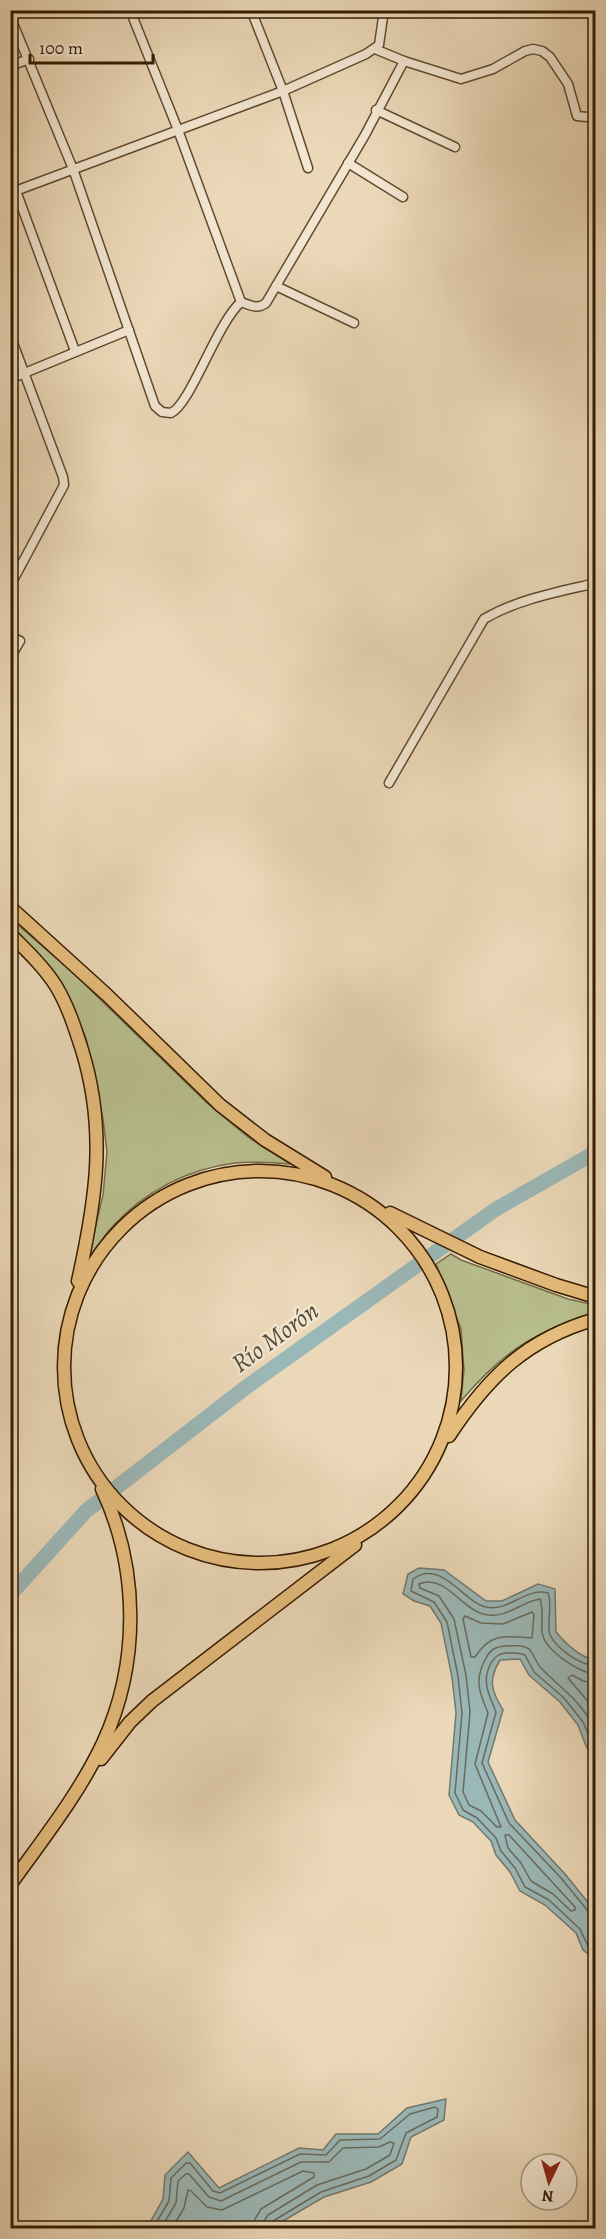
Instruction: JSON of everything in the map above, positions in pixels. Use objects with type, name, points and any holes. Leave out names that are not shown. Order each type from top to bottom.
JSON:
[{"type":"highway","points":[[10,907],[107,995],[229,1113],[265,1140],[361,1198],[387,1217],[413,1243],[429,1266],[442,1292],[452,1322],[457,1369],[451,1416],[434,1460]]},
{"type":"highway","points":[[10,934],[54,984],[64,1001],[84,1054],[94,1101],[98,1139],[96,1188],[64,1348],[65,1395],[78,1441],[113,1503],[127,1568],[130,1615],[128,1648],[120,1694],[107,1732],[75,1793]]},
{"type":"highway","points":[[70,1317],[87,1273],[114,1235],[150,1204],[193,1183],[239,1172],[286,1173],[332,1185],[490,1261],[596,1297]]},
{"type":"highway","points":[[10,1885],[75,1793],[130,1722],[152,1701],[356,1544],[383,1520],[411,1492],[476,1397],[502,1368],[528,1348],[546,1338],[576,1324],[596,1319]]},
{"type":"highway","points":[[113,1503],[174,1542],[203,1554],[250,1562],[282,1561],[328,1551],[357,1537],[383,1520]]},
{"type":"street","points":[[130,10],[178,130],[241,302],[254,307],[266,303],[348,163],[404,61]]},
{"type":"street","points":[[251,10],[283,91],[308,168]]},
{"type":"street","points":[[75,351],[13,192],[283,91],[375,48],[379,45],[384,10]]},
{"type":"street","points":[[10,16],[73,170],[156,406],[162,412],[171,413],[181,406],[215,339],[234,308],[241,302]]},
{"type":"street","points":[[375,48],[404,61],[455,78],[466,79],[493,69],[525,51],[533,49],[542,51],[550,57],[568,84],[577,116],[596,115]]},
{"type":"street","points":[[10,66],[29,59]]},
{"type":"street","points":[[376,110],[455,147]]},
{"type":"street","points":[[348,163],[403,197]]},
{"type":"street","points":[[276,286],[354,323]]},
{"type":"street","points":[[10,379],[129,330]]},
{"type":"street","points":[[10,335],[63,477],[63,485],[10,586]]},
{"type":"street","points":[[389,783],[484,619],[511,606],[596,583]]},
{"type":"street","points":[[10,636],[20,641],[10,658]]},
{"type":"green space","points":[[10,918],[71,971],[207,1103],[248,1137],[291,1164],[235,1163],[184,1176],[139,1202],[110,1229],[92,1256],[89,1254],[103,1195],[107,1152],[103,1119],[86,1038],[68,997],[11,924]]},
{"type":"green space","points":[[451,1254],[461,1260],[568,1299],[595,1305],[595,1312],[552,1328],[517,1348],[487,1373],[461,1401],[464,1370],[461,1329],[436,1264]]},
{"type":"water","points":[[419,1568],[444,1570],[486,1601],[502,1601],[538,1584],[555,1589],[556,1632],[578,1653],[595,1660],[595,1761],[578,1725],[560,1702],[529,1675],[520,1659],[500,1660],[494,1673],[492,1685],[503,1710],[488,1762],[515,1820],[565,1874],[595,1911],[595,1959],[583,1950],[576,1933],[545,1905],[520,1891],[510,1872],[496,1855],[491,1841],[473,1822],[459,1815],[449,1795],[456,1713],[452,1677],[441,1623],[430,1606],[414,1601],[403,1594],[408,1574]]},
{"type":"water","points":[[446,2099],[444,2120],[411,2137],[402,2164],[371,2182],[324,2197],[271,2228],[147,2228],[163,2199],[165,2175],[188,2152],[219,2188],[299,2148],[323,2150],[336,2134],[378,2134],[407,2108]]},
{"type":"waterway","name":"Río Morón","points":[[10,1595],[86,1511],[245,1388],[496,1209],[596,1152]]}]
